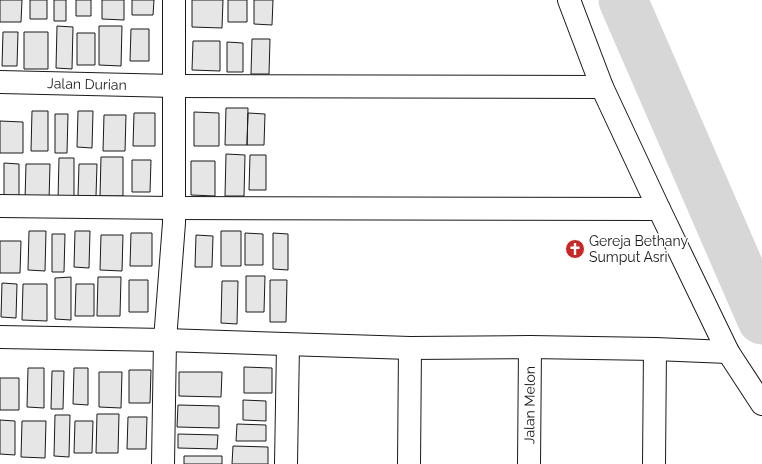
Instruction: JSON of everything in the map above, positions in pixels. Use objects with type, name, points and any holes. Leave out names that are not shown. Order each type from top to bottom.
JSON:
[{"type":"street","points":[[163,464],[165,340],[174,223],[174,0]]},
{"type":"street","points":[[569,0],[602,87],[658,209],[728,352],[762,404]]},
{"type":"street","name":"Jalan Durian","points":[[0,82],[175,86],[602,87]]},
{"type":"street","points":[[0,206],[173,208],[658,209]]},
{"type":"street","points":[[0,337],[165,340],[410,348],[655,348],[728,352]]},
{"type":"street","points":[[286,464],[288,345]]},
{"type":"street","name":"Jalan Melon","points":[[529,464],[530,347]]},
{"type":"street","points":[[409,464],[410,348]]},
{"type":"street","points":[[654,464],[655,348]]},
{"type":"building","points":[[0,0],[22,0],[21,22],[0,22]]},
{"type":"building","points":[[30,0],[47,0],[47,19],[30,19]]},
{"type":"building","points":[[54,0],[66,0],[66,21],[54,21]]},
{"type":"building","points":[[76,0],[91,0],[91,16],[76,16]]},
{"type":"building","points":[[102,0],[124,0],[124,20],[102,19]]},
{"type":"building","points":[[132,0],[154,0],[153,15],[132,15]]},
{"type":"building","points":[[192,0],[223,0],[222,28],[192,27]]},
{"type":"building","points":[[228,0],[247,0],[247,22],[228,22]]},
{"type":"building","points":[[254,0],[273,0],[272,25],[254,24]]},
{"type":"building","points":[[57,26],[73,27],[72,69],[56,68]]},
{"type":"building","points":[[99,26],[122,26],[121,66],[99,65]]},
{"type":"building","points":[[131,29],[149,29],[149,61],[130,61]]},
{"type":"building","points":[[3,32],[18,32],[17,66],[2,66]]},
{"type":"building","points":[[24,32],[48,32],[48,69],[24,69]]},
{"type":"building","points":[[77,33],[95,33],[95,65],[77,65]]},
{"type":"building","points":[[252,39],[270,39],[269,74],[251,74]]},
{"type":"building","points":[[193,41],[220,41],[220,71],[192,70]]},
{"type":"building","points":[[227,42],[243,43],[243,72],[227,72]]},
{"type":"building","points":[[226,108],[248,108],[247,145],[225,145]]},
{"type":"building","points":[[32,111],[48,111],[48,151],[31,151]]},
{"type":"building","points":[[78,111],[93,111],[92,148],[77,147]]},
{"type":"building","points":[[194,112],[219,113],[219,146],[194,146]]},
{"type":"building","points":[[134,113],[155,113],[155,146],[133,146]]},
{"type":"building","points":[[248,113],[265,114],[264,145],[247,145]]},
{"type":"building","points":[[55,114],[68,114],[67,153],[55,153]]},
{"type":"building","points":[[104,115],[126,115],[125,151],[103,151]]},
{"type":"building","points":[[0,121],[23,122],[23,153],[0,153]]},
{"type":"building","points":[[226,154],[245,155],[244,196],[225,196]]},
{"type":"building","points":[[250,155],[266,155],[266,190],[249,190]]},
{"type":"building","points":[[101,157],[123,157],[123,196],[100,196]]},
{"type":"building","points":[[59,158],[74,158],[74,200],[58,200]]},
{"type":"building","points":[[132,160],[151,160],[150,192],[132,192]]},
{"type":"building","points":[[191,161],[215,161],[215,196],[191,195]]},
{"type":"building","points":[[4,163],[19,164],[19,198],[4,198]]},
{"type":"building","points":[[26,164],[50,164],[49,201],[25,200]]},
{"type":"building","points":[[79,164],[97,164],[96,196],[78,196]]},
{"type":"building","points":[[29,231],[46,231],[45,271],[28,270]]},
{"type":"building","points":[[75,231],[90,231],[89,268],[74,267]]},
{"type":"building","points":[[221,231],[241,231],[241,266],[221,266]]},
{"type":"building","points":[[131,233],[152,233],[152,266],[130,266]]},
{"type":"building","points":[[245,233],[263,234],[263,265],[245,265]]},
{"type":"building","points":[[273,233],[288,234],[288,270],[273,269]]},
{"type":"building","points":[[52,234],[65,234],[64,272],[52,272]]},
{"type":"building","points":[[101,235],[123,235],[122,271],[100,270]]},
{"type":"building","points":[[196,235],[213,236],[212,267],[195,267]]},
{"type":"building","points":[[0,241],[21,241],[20,273],[0,273]]},
{"type":"building","points":[[246,276],[265,276],[264,312],[246,312]]},
{"type":"building","points":[[71,277],[71,320],[55,319],[55,278]]},
{"type":"building","points":[[98,277],[121,277],[120,316],[97,316]]},
{"type":"building","points":[[129,280],[148,280],[148,312],[129,312]]},
{"type":"building","points":[[270,280],[287,280],[286,322],[270,322]]},
{"type":"building","points":[[222,281],[238,281],[237,324],[221,323]]},
{"type":"building","points":[[2,283],[17,284],[16,318],[1,317]]},
{"type":"building","points":[[23,284],[47,284],[47,321],[22,320]]},
{"type":"building","points":[[76,284],[94,284],[94,316],[75,316]]},
{"type":"building","points":[[244,367],[272,368],[272,393],[244,393]]},
{"type":"building","points":[[28,368],[44,368],[44,408],[27,407]]},
{"type":"building","points":[[74,368],[88,368],[88,405],[73,404]]},
{"type":"building","points":[[129,370],[151,370],[150,403],[129,403]]},
{"type":"building","points":[[52,371],[64,371],[63,409],[51,409]]},
{"type":"building","points":[[99,372],[122,372],[121,408],[99,407]]},
{"type":"building","points":[[179,372],[222,372],[221,397],[179,396]]},
{"type":"building","points":[[0,378],[19,378],[19,410],[0,410]]},
{"type":"building","points":[[243,400],[266,401],[266,421],[243,420]]},
{"type":"building","points":[[178,405],[219,406],[219,428],[177,427]]},
{"type":"building","points":[[97,414],[119,414],[118,453],[96,453]]},
{"type":"building","points":[[55,415],[70,415],[69,457],[54,456]]},
{"type":"building","points":[[128,417],[147,417],[146,449],[127,449]]},
{"type":"building","points":[[0,420],[15,421],[15,455],[0,454]]},
{"type":"building","points":[[22,421],[46,421],[45,458],[21,457]]},
{"type":"building","points":[[75,421],[93,421],[92,453],[74,453]]},
{"type":"building","points":[[237,424],[266,425],[266,441],[236,441]]},
{"type":"building","points":[[178,434],[218,435],[217,449],[178,448]]},
{"type":"building","points":[[233,446],[268,447],[268,464],[232,464]]},
{"type":"building","points":[[184,456],[222,456],[222,464],[184,464]]},
{"type":"waterway","points":[[623,0],[762,320]]},
{"type":"place","name":"Gereja Bethany Sumput Asri","points":[[575,249]]}]
